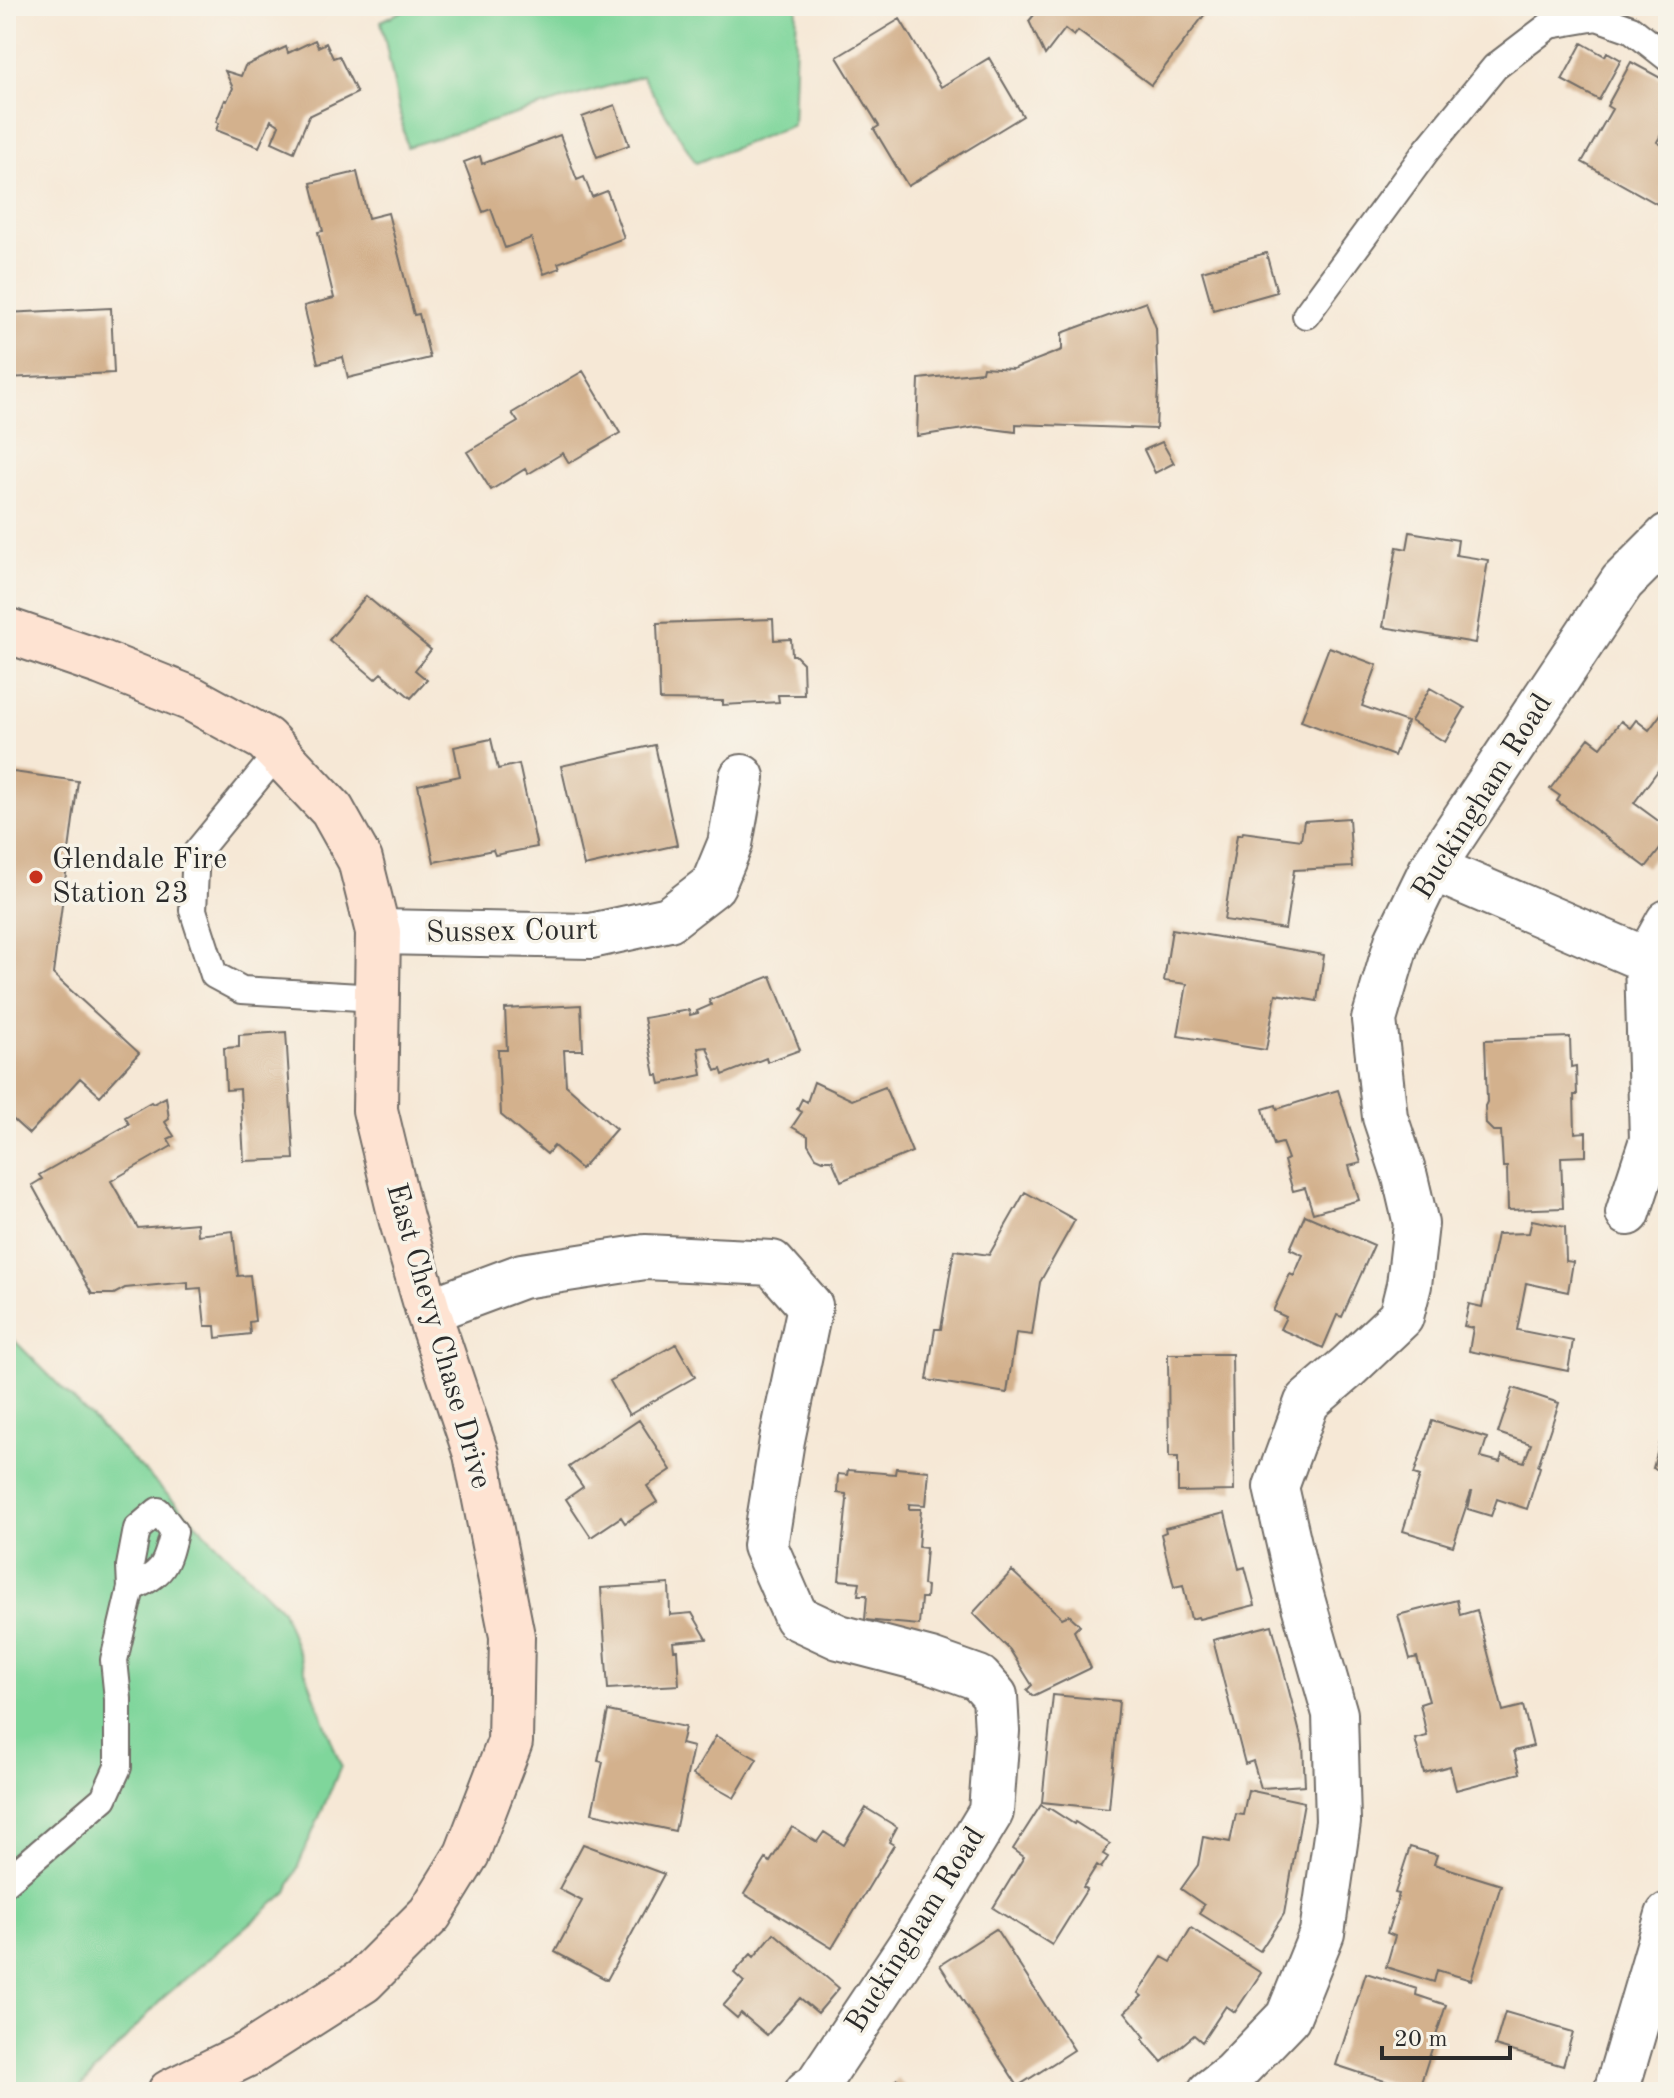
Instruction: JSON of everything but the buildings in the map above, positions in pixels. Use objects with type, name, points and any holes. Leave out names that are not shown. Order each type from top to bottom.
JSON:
[{"type":"main road","name":"East Chevy Chase Drive","points":[[6,630],[102,663],[192,699],[265,739],[332,810],[360,860],[378,932],[375,1110],[428,1311],[476,1454],[512,1636],[510,1742],[467,1854],[430,1914],[363,1981],[250,2053],[170,2092]]},
{"type":"street","name":"Buckingham Road","points":[[1227,2086],[1288,2017],[1322,1933],[1338,1822],[1335,1714],[1299,1588],[1276,1487],[1307,1402],[1401,1317],[1409,1285],[1416,1224],[1405,1177],[1385,1117],[1374,1020],[1398,938],[1432,868],[1622,582],[1668,536]]},
{"type":"street","name":"Sussex Court","points":[[378,932],[591,936],[669,919],[713,885],[730,844],[742,777]]},
{"type":"street","points":[[1432,868],[1647,960]]},
{"type":"street","points":[[1628,1213],[1652,1140],[1647,960],[1668,922]]},
{"type":"street","name":"Buckingham Road","points":[[428,1311],[522,1276],[645,1257],[772,1263],[810,1306],[782,1440],[765,1546],[796,1617],[839,1637],[931,1661],[979,1678],[995,1696],[997,1731],[991,1812],[913,1941],[817,2085],[807,2092]]},
{"type":"street","points":[[1616,2092],[1668,1915]]},
{"type":"lane","points":[[1306,315],[1427,150],[1495,67],[1550,25],[1597,17],[1631,29],[1668,58]]},
{"type":"lane","points":[[278,753],[196,853],[193,910],[214,975],[242,990],[377,998]]},
{"type":"lane","points":[[6,1882],[104,1798],[118,1767],[118,1699],[114,1660],[131,1588]]},
{"type":"green space","points":[[413,6],[797,6],[793,125],[696,163],[642,76],[407,147],[381,21]]},
{"type":"green space","points":[[6,1332],[282,1610],[341,1766],[287,1892],[164,1997],[76,2092],[6,2092]]},
{"type":"place","name":"Glendale Fire Station 23","points":[[36,877]]}]
